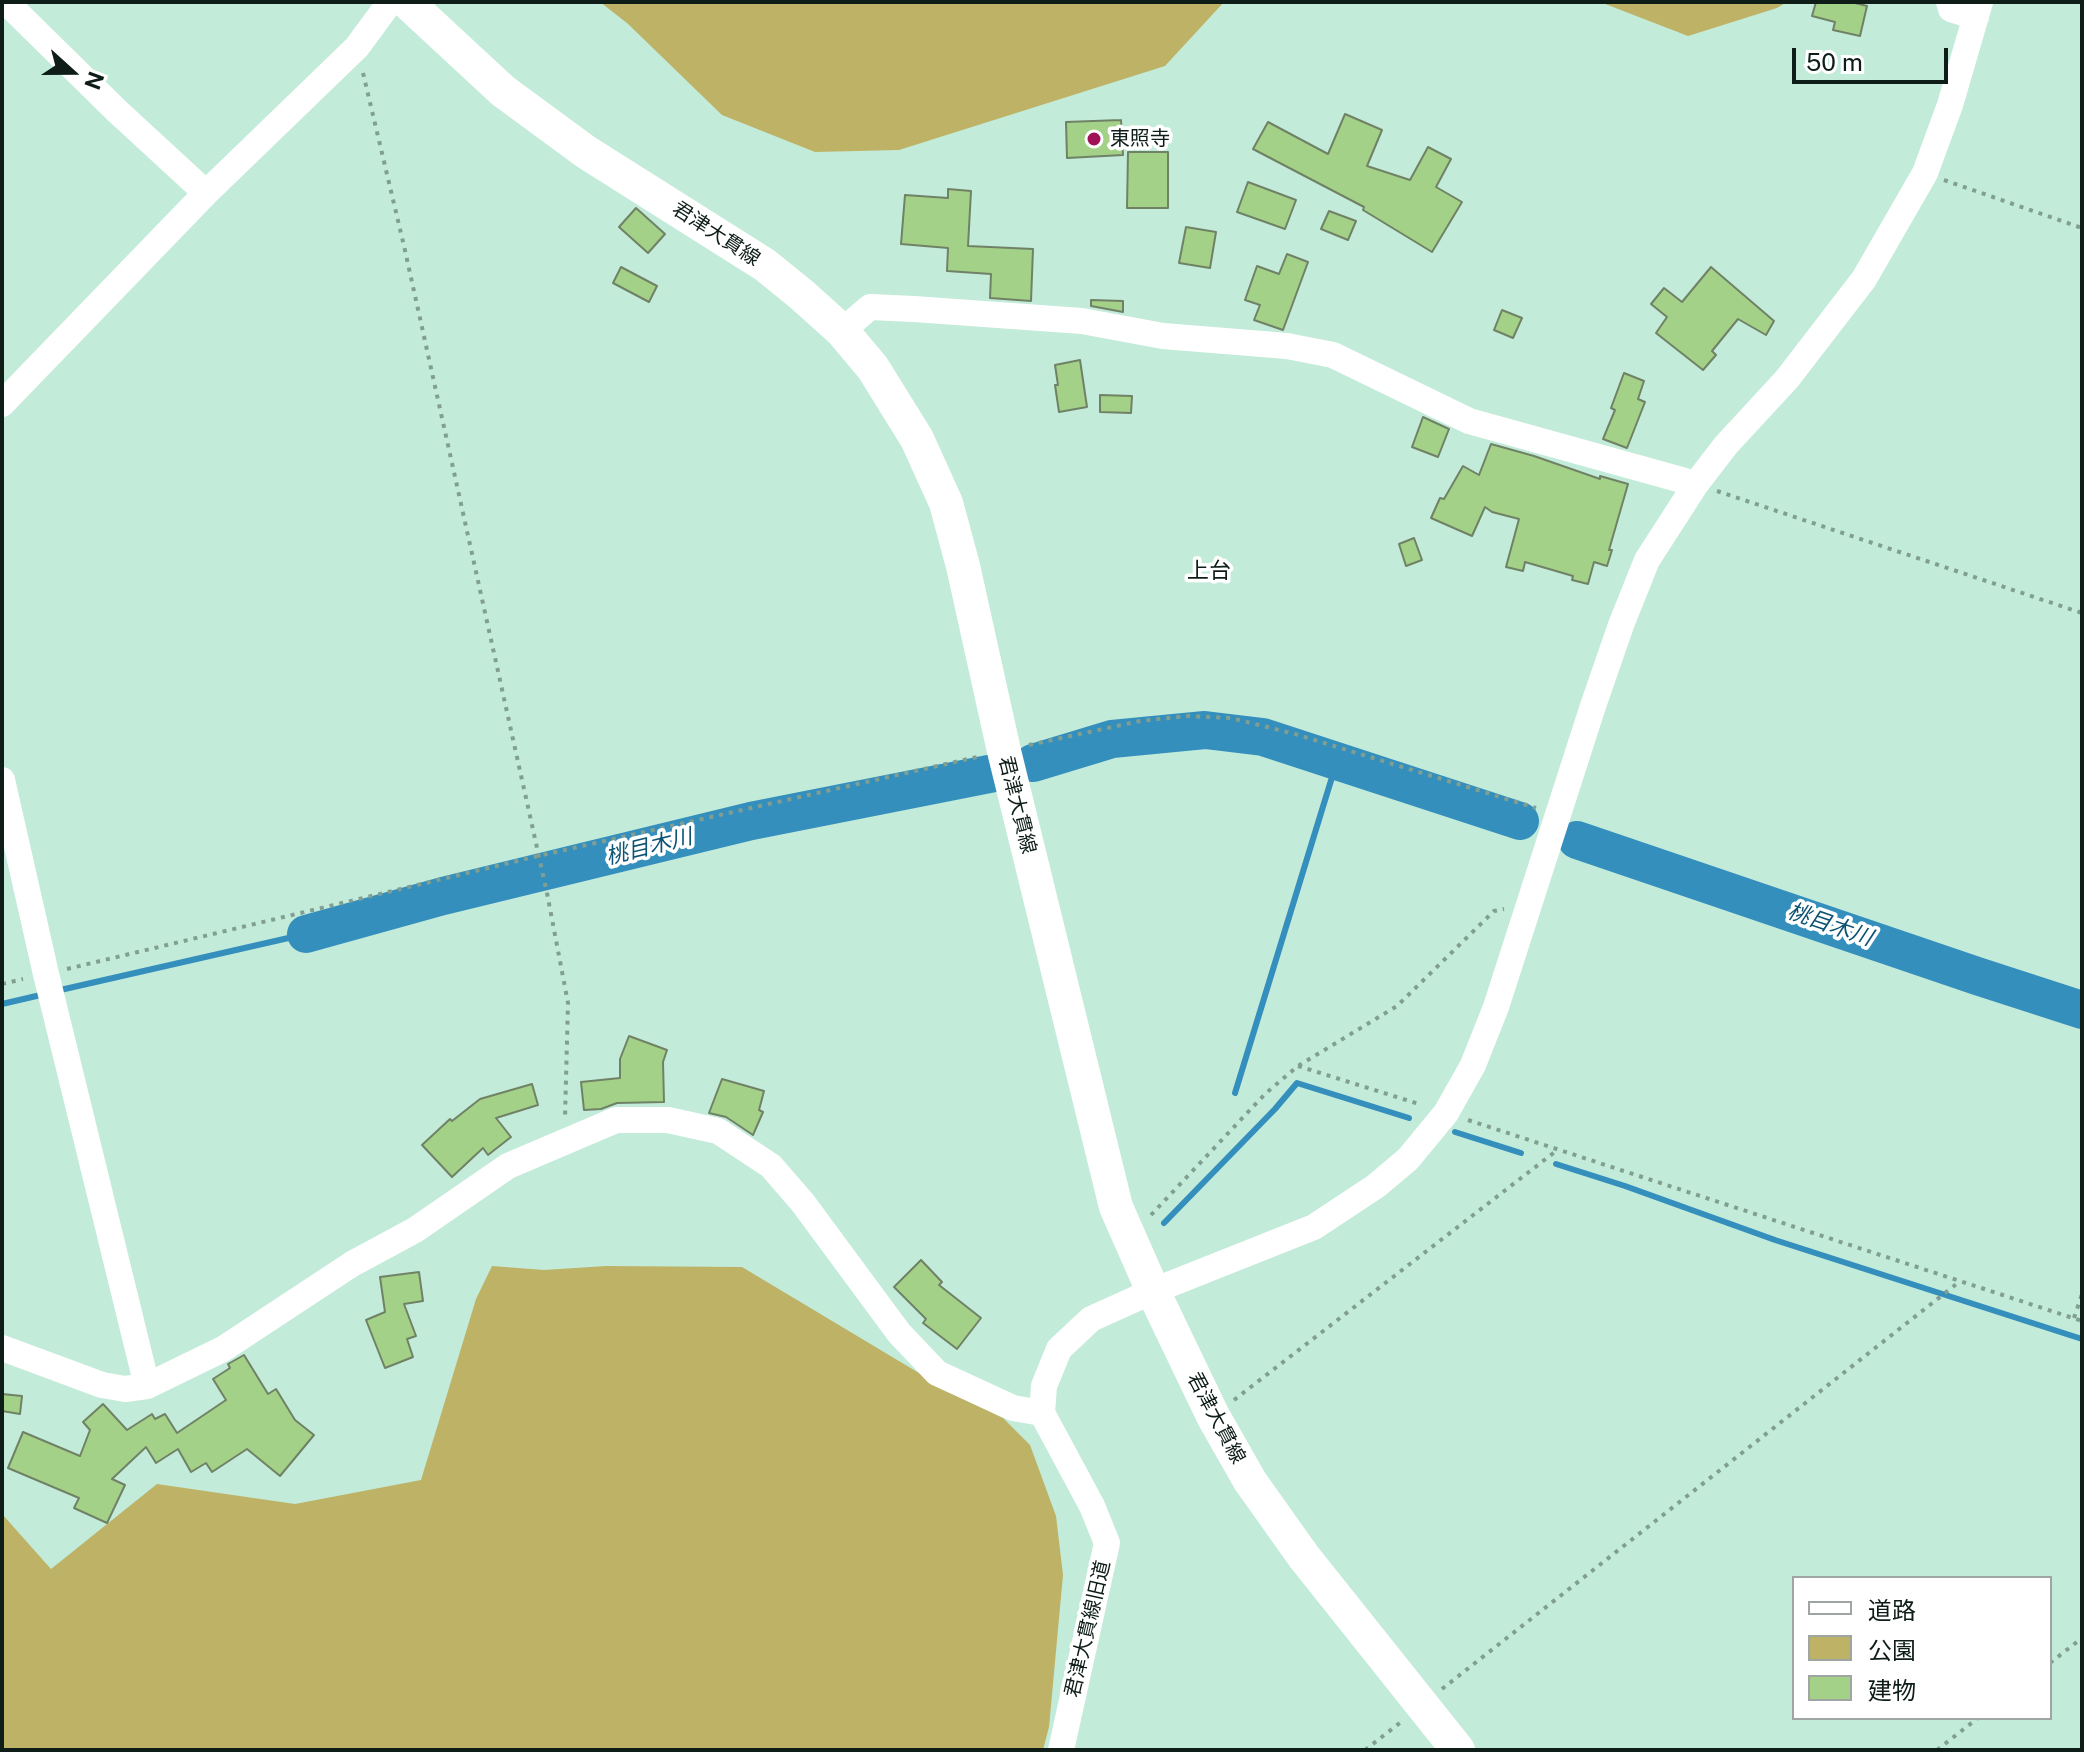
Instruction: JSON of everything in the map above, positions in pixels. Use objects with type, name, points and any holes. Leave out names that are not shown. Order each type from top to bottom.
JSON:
[{"type":"main road","name":"君津大貫線","points":[[407,2],[503,91],[586,152],[765,265],[842,331],[873,368],[917,439],[946,503],[963,566],[1004,751],[1116,1207],[1213,1416],[1250,1481],[1304,1557],[1458,1750]]},
{"type":"street","points":[[6,2],[206,193]]},
{"type":"street","points":[[2,404],[206,193],[357,47],[390,2]]},
{"type":"street","points":[[2,1348],[102,1385],[125,1389],[147,1386],[223,1349],[352,1264],[415,1230],[508,1166],[616,1120],[668,1120],[718,1131],[771,1166],[803,1203],[899,1333],[937,1373],[1013,1408],[1042,1413],[1044,1386],[1059,1349],[1091,1319],[1314,1227],[1376,1186],[1408,1159],[1446,1113],[1473,1065],[1496,1007],[1593,706],[1647,560],[1696,484],[1726,445],[1787,379],[1864,279],[1925,173],[1950,105],[1978,10],[1951,9],[1949,2]]},
{"type":"street","points":[[842,331],[870,307],[900,308],[1082,321],[1163,336],[1287,346],[1333,355],[1469,421],[1696,484]]},
{"type":"street","points":[[2,780],[49,987],[147,1386]]},
{"type":"street","name":"君津大貫線旧道","points":[[1042,1413],[1092,1506],[1107,1543],[1061,1750]]},
{"type":"path","points":[[357,47],[547,893],[568,1003],[565,1141]]},
{"type":"path","points":[[1925,173],[2082,228]]},
{"type":"path","points":[[1696,484],[2082,613]]},
{"type":"path","points":[[2,984],[49,987],[539,859],[1140,721],[1188,716],[1231,718],[1295,734],[1559,815]]},
{"type":"path","points":[[1151,1215],[1266,1093],[1298,1066],[1397,1006],[1494,911],[1529,903]]},
{"type":"path","points":[[1298,1066],[2082,1321]]},
{"type":"path","points":[[1213,1416],[1557,1150]]},
{"type":"path","points":[[1365,1750],[1959,1282]]},
{"type":"path","points":[[2074,1318],[2082,1294]]},
{"type":"path","points":[[2052,1661],[2082,1638]]},
{"type":"path","points":[[1937,1750],[1975,1720]]},
{"type":"green space","points":[[600,2],[1224,2],[1165,66],[899,150],[815,152],[722,115],[627,23]]},
{"type":"green space","points":[[1600,2],[1787,2],[1777,8],[1688,36]]},
{"type":"green space","points":[[492,1266],[544,1270],[606,1266],[742,1267],[959,1397],[1003,1418],[1030,1445],[1056,1516],[1063,1575],[1049,1727],[1043,1750],[2,1750],[2,1514],[51,1569],[157,1484],[295,1504],[421,1480],[476,1299]]},
{"type":"building","points":[[1816,2],[1851,2],[1867,6],[1860,36],[1833,30],[1835,22],[1812,16]]},
{"type":"building","points":[[1345,114],[1382,130],[1367,166],[1410,180],[1428,147],[1451,159],[1436,187],[1462,202],[1432,252],[1363,210],[1364,207],[1253,149],[1268,122],[1328,154]]},
{"type":"building","name":"東照寺","points":[[1121,120],[1123,155],[1067,158],[1066,122]]},
{"type":"building","points":[[1128,152],[1168,152],[1168,208],[1127,208]]},
{"type":"building","points":[[1248,182],[1296,200],[1285,229],[1237,212]]},
{"type":"building","points":[[948,189],[971,191],[968,246],[1033,249],[1031,301],[990,298],[991,274],[947,271],[948,248],[901,244],[905,195],[948,198]]},
{"type":"building","points":[[636,208],[665,234],[648,253],[619,227]]},
{"type":"building","points":[[1329,211],[1356,221],[1348,240],[1321,229]]},
{"type":"building","points":[[1186,227],[1216,232],[1210,268],[1179,263]]},
{"type":"building","points":[[1287,254],[1308,262],[1283,330],[1254,320],[1260,305],[1245,300],[1257,266],[1279,274]]},
{"type":"building","points":[[621,267],[657,286],[649,302],[613,283]]},
{"type":"building","points":[[1711,267],[1774,321],[1766,335],[1738,319],[1712,351],[1716,355],[1703,370],[1656,333],[1667,317],[1651,304],[1664,288],[1682,302]]},
{"type":"building","points":[[1091,300],[1123,301],[1123,312],[1091,306]]},
{"type":"building","points":[[1502,310],[1522,318],[1513,338],[1494,330]]},
{"type":"building","points":[[1080,360],[1087,407],[1059,412],[1055,365]]},
{"type":"building","points":[[1624,373],[1644,381],[1638,399],[1645,402],[1627,448],[1603,439],[1615,410],[1611,408]]},
{"type":"building","points":[[1100,395],[1132,396],[1131,413],[1100,412]]},
{"type":"building","points":[[1423,417],[1449,429],[1438,457],[1412,447]]},
{"type":"building","points":[[1491,444],[1600,479],[1600,476],[1628,484],[1607,566],[1594,562],[1588,584],[1572,580],[1573,576],[1525,562],[1523,571],[1506,567],[1519,519],[1485,507],[1472,536],[1431,518],[1440,498],[1444,499],[1463,466],[1479,475]]},
{"type":"building","points":[[1414,538],[1422,560],[1406,566],[1399,544]]},
{"type":"building","points":[[629,1036],[667,1050],[663,1062],[664,1102],[617,1103],[601,1109],[584,1110],[581,1082],[620,1078],[620,1059]]},
{"type":"building","points":[[722,1079],[764,1091],[759,1110],[763,1112],[753,1135],[726,1117],[709,1113]]},
{"type":"building","points":[[532,1084],[538,1105],[496,1118],[511,1137],[488,1155],[483,1148],[452,1177],[422,1145],[450,1119],[452,1121],[480,1099]]},
{"type":"building","points":[[921,1260],[942,1282],[939,1285],[981,1318],[957,1349],[923,1323],[926,1319],[894,1287]]},
{"type":"building","points":[[419,1272],[423,1301],[404,1304],[416,1336],[407,1339],[413,1357],[385,1368],[366,1320],[385,1312],[380,1277]]},
{"type":"building","points":[[244,1355],[268,1394],[276,1389],[295,1420],[314,1435],[280,1476],[247,1449],[212,1472],[206,1463],[191,1472],[178,1449],[156,1463],[146,1447],[112,1479],[125,1485],[107,1523],[74,1508],[79,1498],[8,1468],[23,1432],[80,1456],[90,1430],[83,1422],[103,1404],[127,1430],[152,1414],[155,1419],[165,1414],[177,1433],[226,1400],[213,1379],[230,1368],[228,1364]]},
{"type":"building","points":[[2,1394],[22,1396],[20,1414],[2,1411]]},
{"type":"waterway","name":"桃目木川","points":[[1033,763],[1112,739],[1205,730],[1263,737],[1520,821]]},
{"type":"waterway","points":[[1235,1093],[1337,761]]},
{"type":"waterway","name":"桃目木川","points":[[306,934],[443,896],[751,821],[994,773]]},
{"type":"waterway","name":"桃目木川","points":[[1577,840],[2082,1010]]},
{"type":"waterway","points":[[56,991],[306,934]]},
{"type":"waterway","points":[[2,1004],[45,994]]},
{"type":"waterway","points":[[1164,1223],[1297,1083],[1409,1118]]},
{"type":"waterway","points":[[1455,1132],[1521,1153]]},
{"type":"waterway","points":[[1556,1164],[1775,1240],[2082,1339]]},
{"type":"place","name":"東照寺","points":[[1094,139]]},
{"type":"district","name":"上台","points":[[1209,571]]}]
